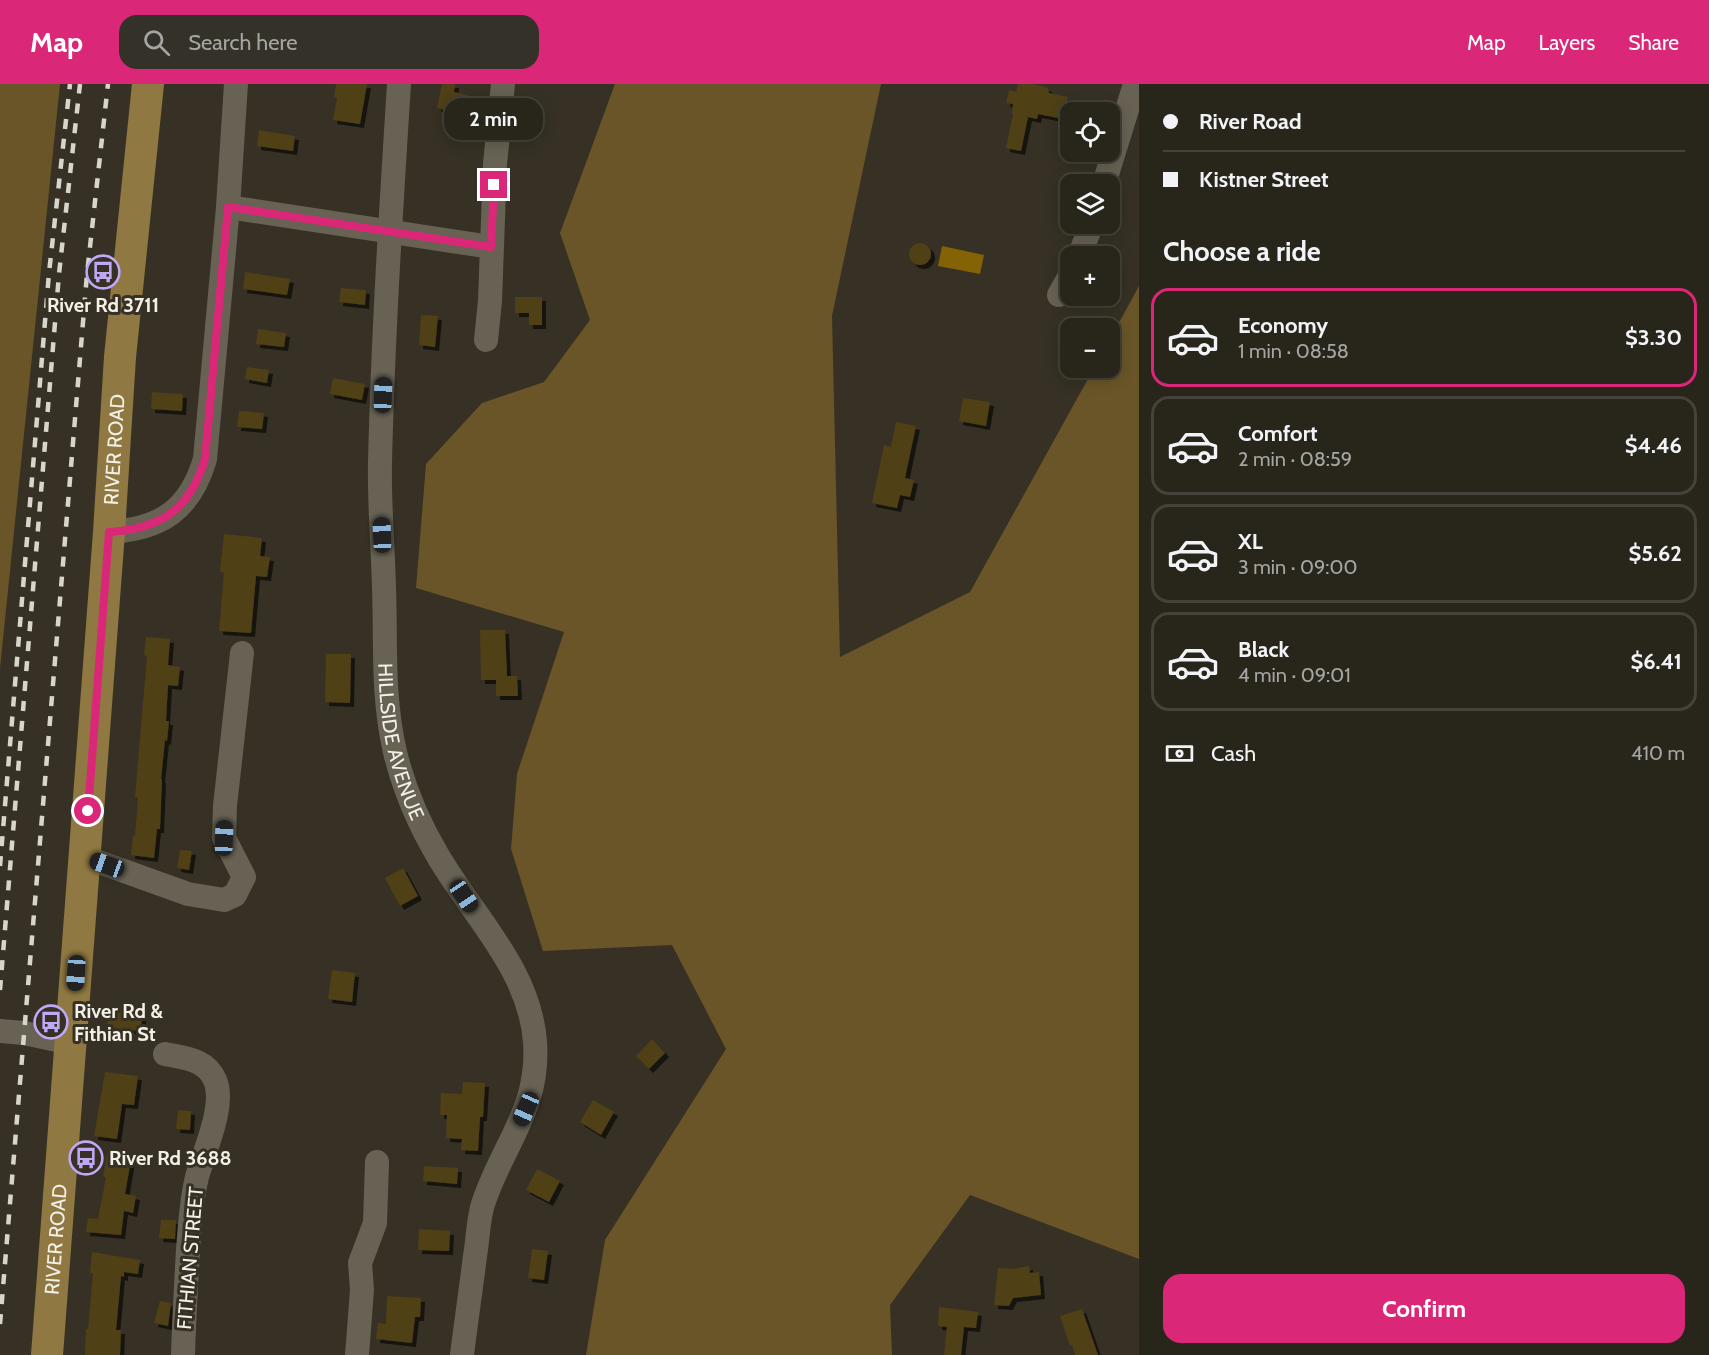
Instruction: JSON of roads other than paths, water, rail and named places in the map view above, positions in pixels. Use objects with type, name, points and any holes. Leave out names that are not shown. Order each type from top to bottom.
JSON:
[{"type":"main road","name":"RIVER ROAD","points":[[47,1355],[120,357],[148,84]]},
{"type":"street","points":[[109,532],[133,531],[161,520],[185,500],[201,474],[205,459],[228,207],[236,84]]},
{"type":"street","name":"HILLSIDE AVENUE","points":[[399,84],[380,465],[386,628],[384,680],[388,718],[398,764],[421,825],[439,858],[514,970],[526,998],[535,1042],[535,1064],[526,1109],[514,1136],[502,1155],[482,1207],[463,1346]]},
{"type":"street","points":[[486,340],[490,301],[495,164],[503,84]]},
{"type":"street","points":[[1107,174],[1135,84]]},
{"type":"street","points":[[228,207],[491,247]]},
{"type":"street","points":[[85,857],[188,894],[224,900],[236,895],[244,877],[224,838],[225,806],[242,653]]},
{"type":"street","points":[[0,1031],[24,1033],[71,1043]]},
{"type":"street","name":"FITHIAN STREET","points":[[165,1054],[196,1061],[207,1068],[215,1078],[219,1091],[218,1104],[197,1178],[192,1205],[183,1355]]},
{"type":"street","points":[[357,1355],[362,1290],[360,1263],[375,1222],[377,1162]]},
{"type":"street","points":[[443,1355],[463,1346]]},
{"type":"railway","points":[[0,866],[49,273],[70,84]]},
{"type":"railway","points":[[0,990],[59,274],[80,84]]},
{"type":"railway","points":[[0,1324],[87,274],[108,84]]},
{"type":"place","name":"River Rd 3711","points":[[103,272]]},
{"type":"place","name":"River Rd & Fithian St","points":[[51,1022]]},
{"type":"place","name":"River Rd 3688","points":[[86,1158]]}]
